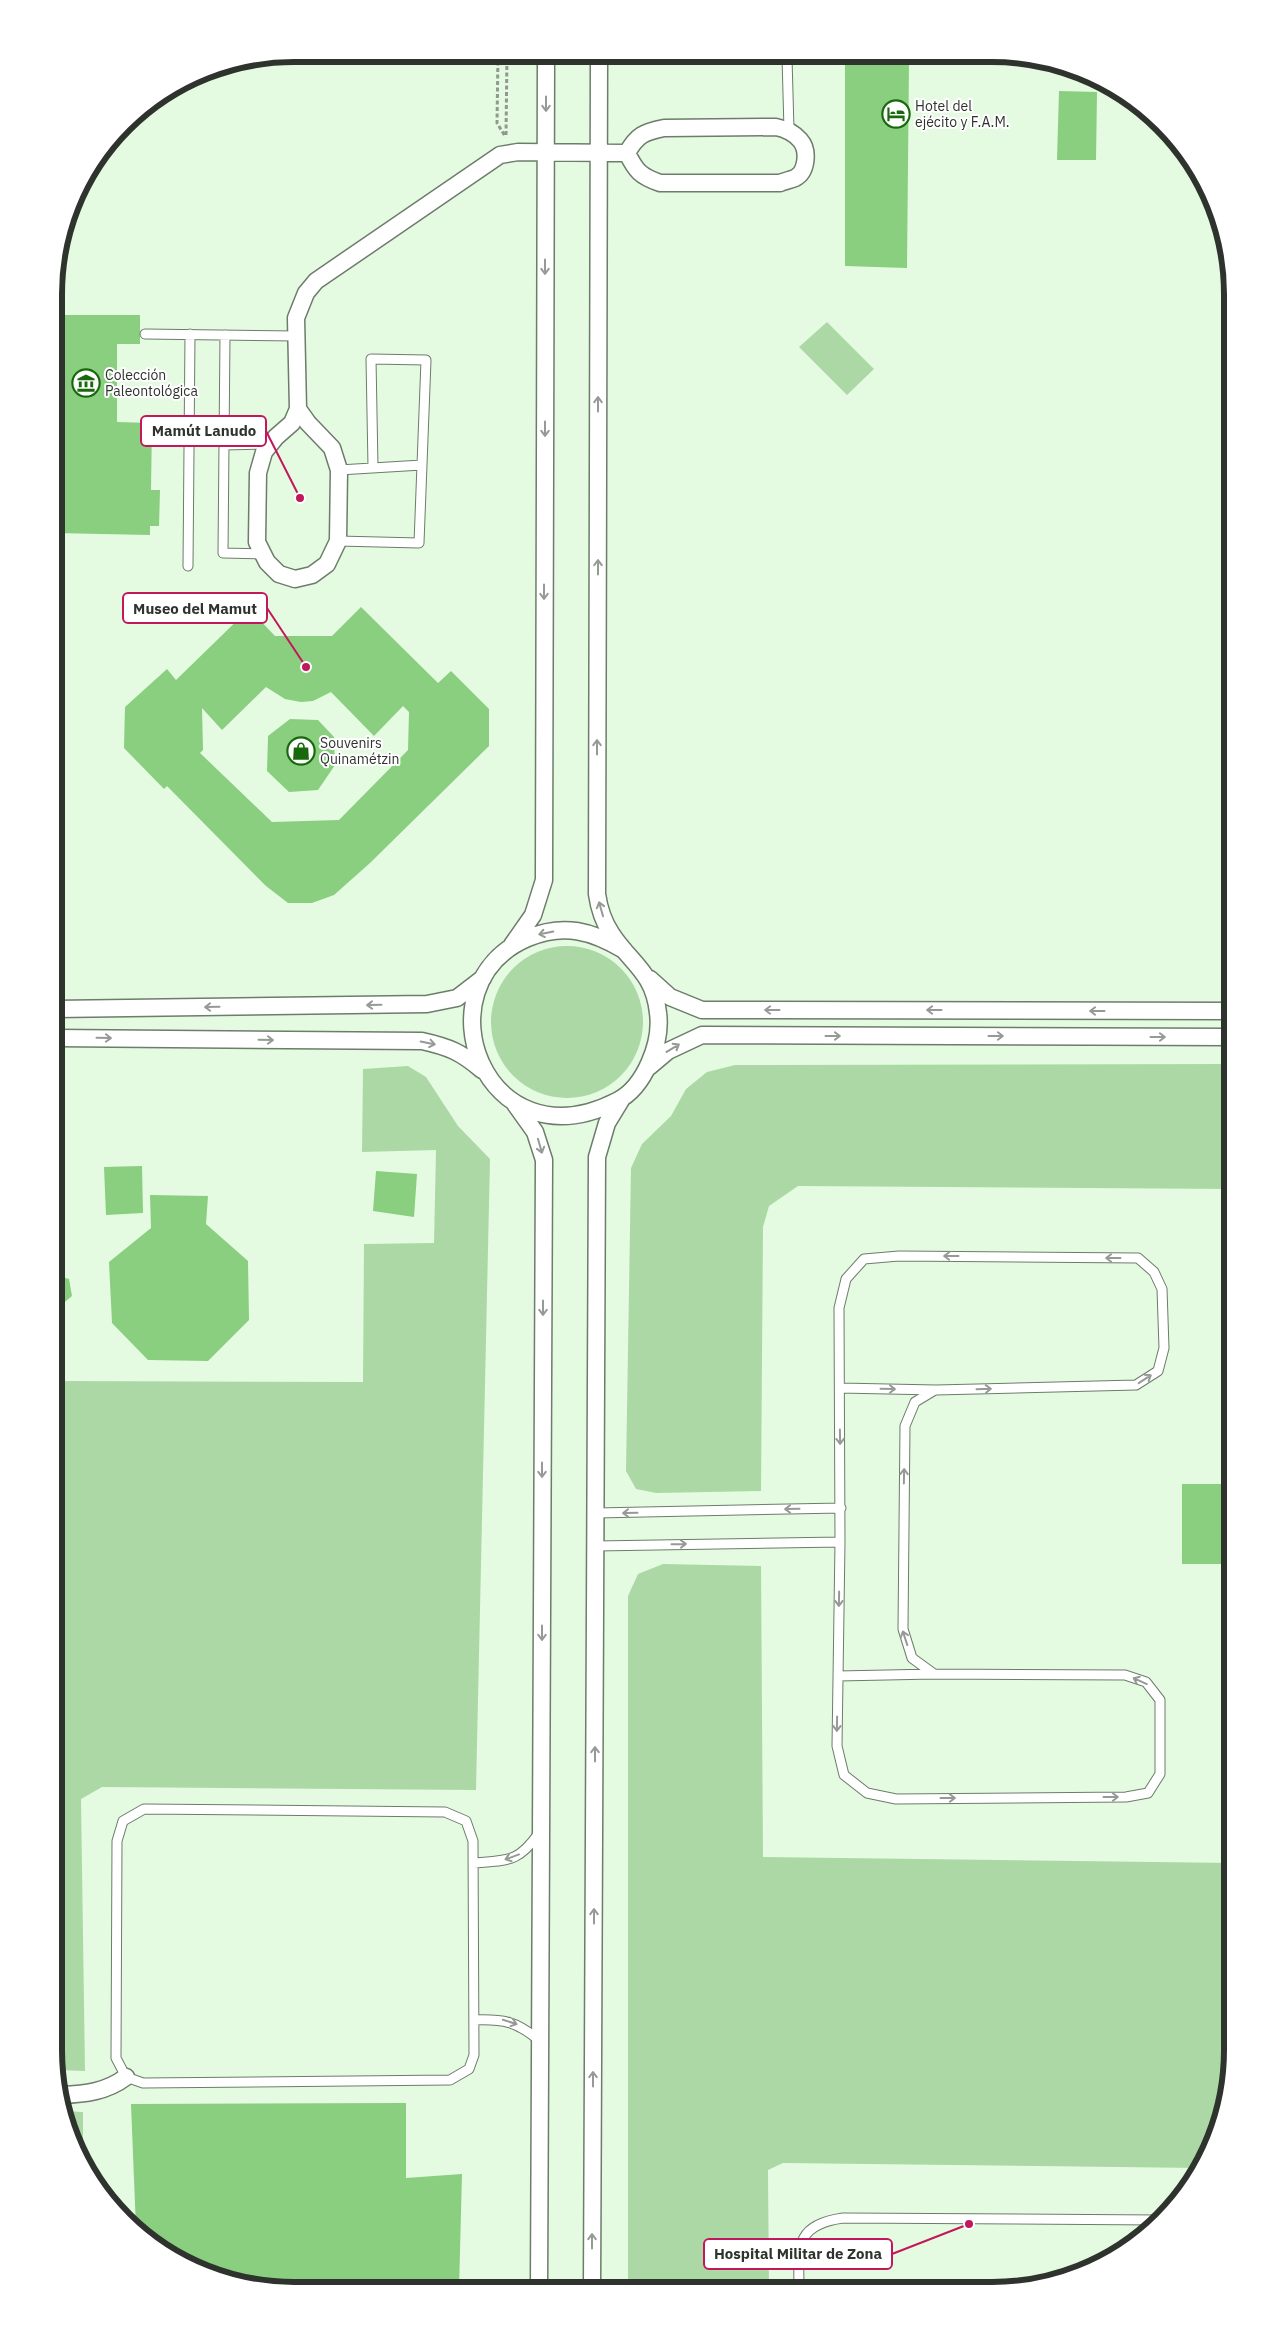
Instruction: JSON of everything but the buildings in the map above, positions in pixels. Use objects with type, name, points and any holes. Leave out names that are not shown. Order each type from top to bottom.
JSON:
[{"type":"street","points":[[62,1009],[427,1004],[457,998],[484,976],[524,931],[538,904],[544,880],[546,62]]},
{"type":"street","points":[[599,62],[597,894],[604,921],[613,936],[654,984],[670,997],[702,1010],[1224,1011]]},
{"type":"street","points":[[776,127],[789,130],[802,142],[805,154],[804,167],[796,177],[780,183],[660,183],[644,178],[634,167],[626,153],[634,139],[648,131],[664,128],[776,127]]},
{"type":"street","points":[[298,409],[308,424],[332,448],[339,470],[338,541],[327,564],[312,575],[295,579],[279,574],[267,562],[257,542],[258,473],[264,452],[292,423],[298,409],[296,318],[299,306],[306,293],[316,281],[500,155],[518,152],[626,153]]},
{"type":"street","points":[[500,956],[518,942],[539,934],[561,930],[605,938],[624,950]]},
{"type":"street","points":[[639,1081],[651,1060],[658,1037],[658,1013],[653,989],[641,968]]},
{"type":"street","points":[[484,976],[475,1000],[472,1025],[475,1050],[486,1074]]},
{"type":"street","points":[[592,2282],[597,1158],[607,1123],[621,1099],[657,1059],[668,1051],[702,1036],[1224,1037]]},
{"type":"street","points":[[62,1038],[422,1041],[451,1048],[466,1056],[522,1111],[530,1122],[540,1143],[544,1160],[539,2282]]},
{"type":"street","points":[[502,1093],[523,1108],[547,1116],[573,1117],[598,1111],[621,1099]]},
{"type":"street","points":[[67,2095],[84,2094],[112,2087],[126,2077]]},
{"type":"lane","points":[[787,62],[789,130]]},
{"type":"lane","points":[[145,334],[296,336]]},
{"type":"lane","points":[[188,566],[190,334]]},
{"type":"lane","points":[[225,335],[223,553],[263,554]]},
{"type":"lane","points":[[338,541],[419,543],[426,360],[371,359],[373,467]]},
{"type":"lane","points":[[224,445],[270,444]]},
{"type":"lane","points":[[339,470],[422,465]]},
{"type":"lane","points":[[838,1676],[934,1674],[1125,1675],[1146,1682],[1160,1700],[1160,1774],[1148,1793],[1126,1797],[896,1799],[867,1793],[844,1775],[837,1746],[838,1676],[840,1542],[841,1508],[839,1308],[846,1279],[864,1258],[899,1256],[1138,1258],[1154,1272],[1162,1289],[1164,1348],[1158,1371],[1136,1384],[936,1390],[840,1388]]},
{"type":"lane","points":[[934,1674],[912,1658],[902,1629],[905,1426],[915,1402],[936,1390]]},
{"type":"lane","points":[[596,1513],[841,1508]]},
{"type":"lane","points":[[596,1546],[840,1542]]},
{"type":"lane","points":[[144,1809],[445,1812],[466,1821],[473,1841],[473,1863],[474,2055],[469,2069],[450,2080],[143,2083],[126,2077],[116,2058],[117,1841],[124,1820],[144,1809]]},
{"type":"lane","points":[[473,1863],[510,1859],[527,1851],[541,1831]]},
{"type":"lane","points":[[474,2020],[501,2019],[522,2026],[540,2041]]},
{"type":"lane","points":[[799,2282],[799,2251],[806,2232],[824,2220],[843,2218],[1150,2220]]},
{"type":"path","points":[[498,62],[496,123],[506,138],[508,62]]},
{"type":"shaded area","points":[[992,62],[1022,64],[1052,70],[1081,80],[1095,86],[1134,111],[1176,153],[1201,192],[1207,206],[1217,235],[1224,280],[1224,2065],[1217,2110],[1207,2139],[1201,2153],[1176,2192],[1134,2234],[1095,2259],[1081,2265],[1052,2275],[1007,2282],[265,2281],[235,2275],[206,2265],[192,2259],[153,2234],[111,2192],[86,2153],[80,2139],[70,2110],[64,2080],[62,2050],[62,295],[64,265],[70,235],[86,192],[111,153],[142,120],[166,102],[206,80],[235,70],[280,63]]},
{"type":"green space","points":[[827,322],[874,369],[847,395],[799,347]]},
{"type":"green space","points":[[567,946],[582,947],[596,951],[609,958],[621,968],[631,980],[638,993],[642,1007],[642,1037],[638,1051],[631,1064],[621,1076],[609,1086],[596,1093],[582,1097],[567,1098],[552,1097],[538,1093],[525,1086],[513,1076],[503,1064],[496,1051],[492,1037],[491,1022],[492,1007],[496,993],[503,980],[513,968],[525,958],[538,951],[552,947]]},
{"type":"green space","points":[[1224,1064],[1224,1189],[798,1186],[769,1206],[763,1227],[761,1491],[656,1493],[636,1489],[626,1471],[631,1168],[642,1144],[671,1116],[686,1089],[707,1072],[735,1065]]},
{"type":"green space","points":[[408,1066],[426,1077],[458,1126],[490,1159],[476,1790],[102,1787],[81,1799],[85,2071],[63,2070],[62,1381],[363,1382],[364,1244],[434,1243],[436,1150],[362,1152],[363,1069]]},
{"type":"green space","points":[[663,1564],[761,1566],[763,1857],[1224,1863],[1223,2080],[1212,2125],[1201,2153],[1192,2168],[783,2163],[768,2170],[769,2282],[628,2282],[628,1596],[638,1574]]},
{"type":"green space","points":[[70,2111],[83,2112],[83,2146]]},
{"type":"place","name":"Hotel del ejécito y F.A.M.","points":[[896,114]]},
{"type":"place","name":"Colección Paleontológica","points":[[86,383]]},
{"type":"place","name":"Mamút Lanudo","points":[[300,498]]},
{"type":"place","name":"Museo del Mamut","points":[[306,667]]},
{"type":"place","name":"Souvenirs Quinamétzin","points":[[301,751]]},
{"type":"place","name":"Hospital Militar de Zona","points":[[969,2224]]}]
